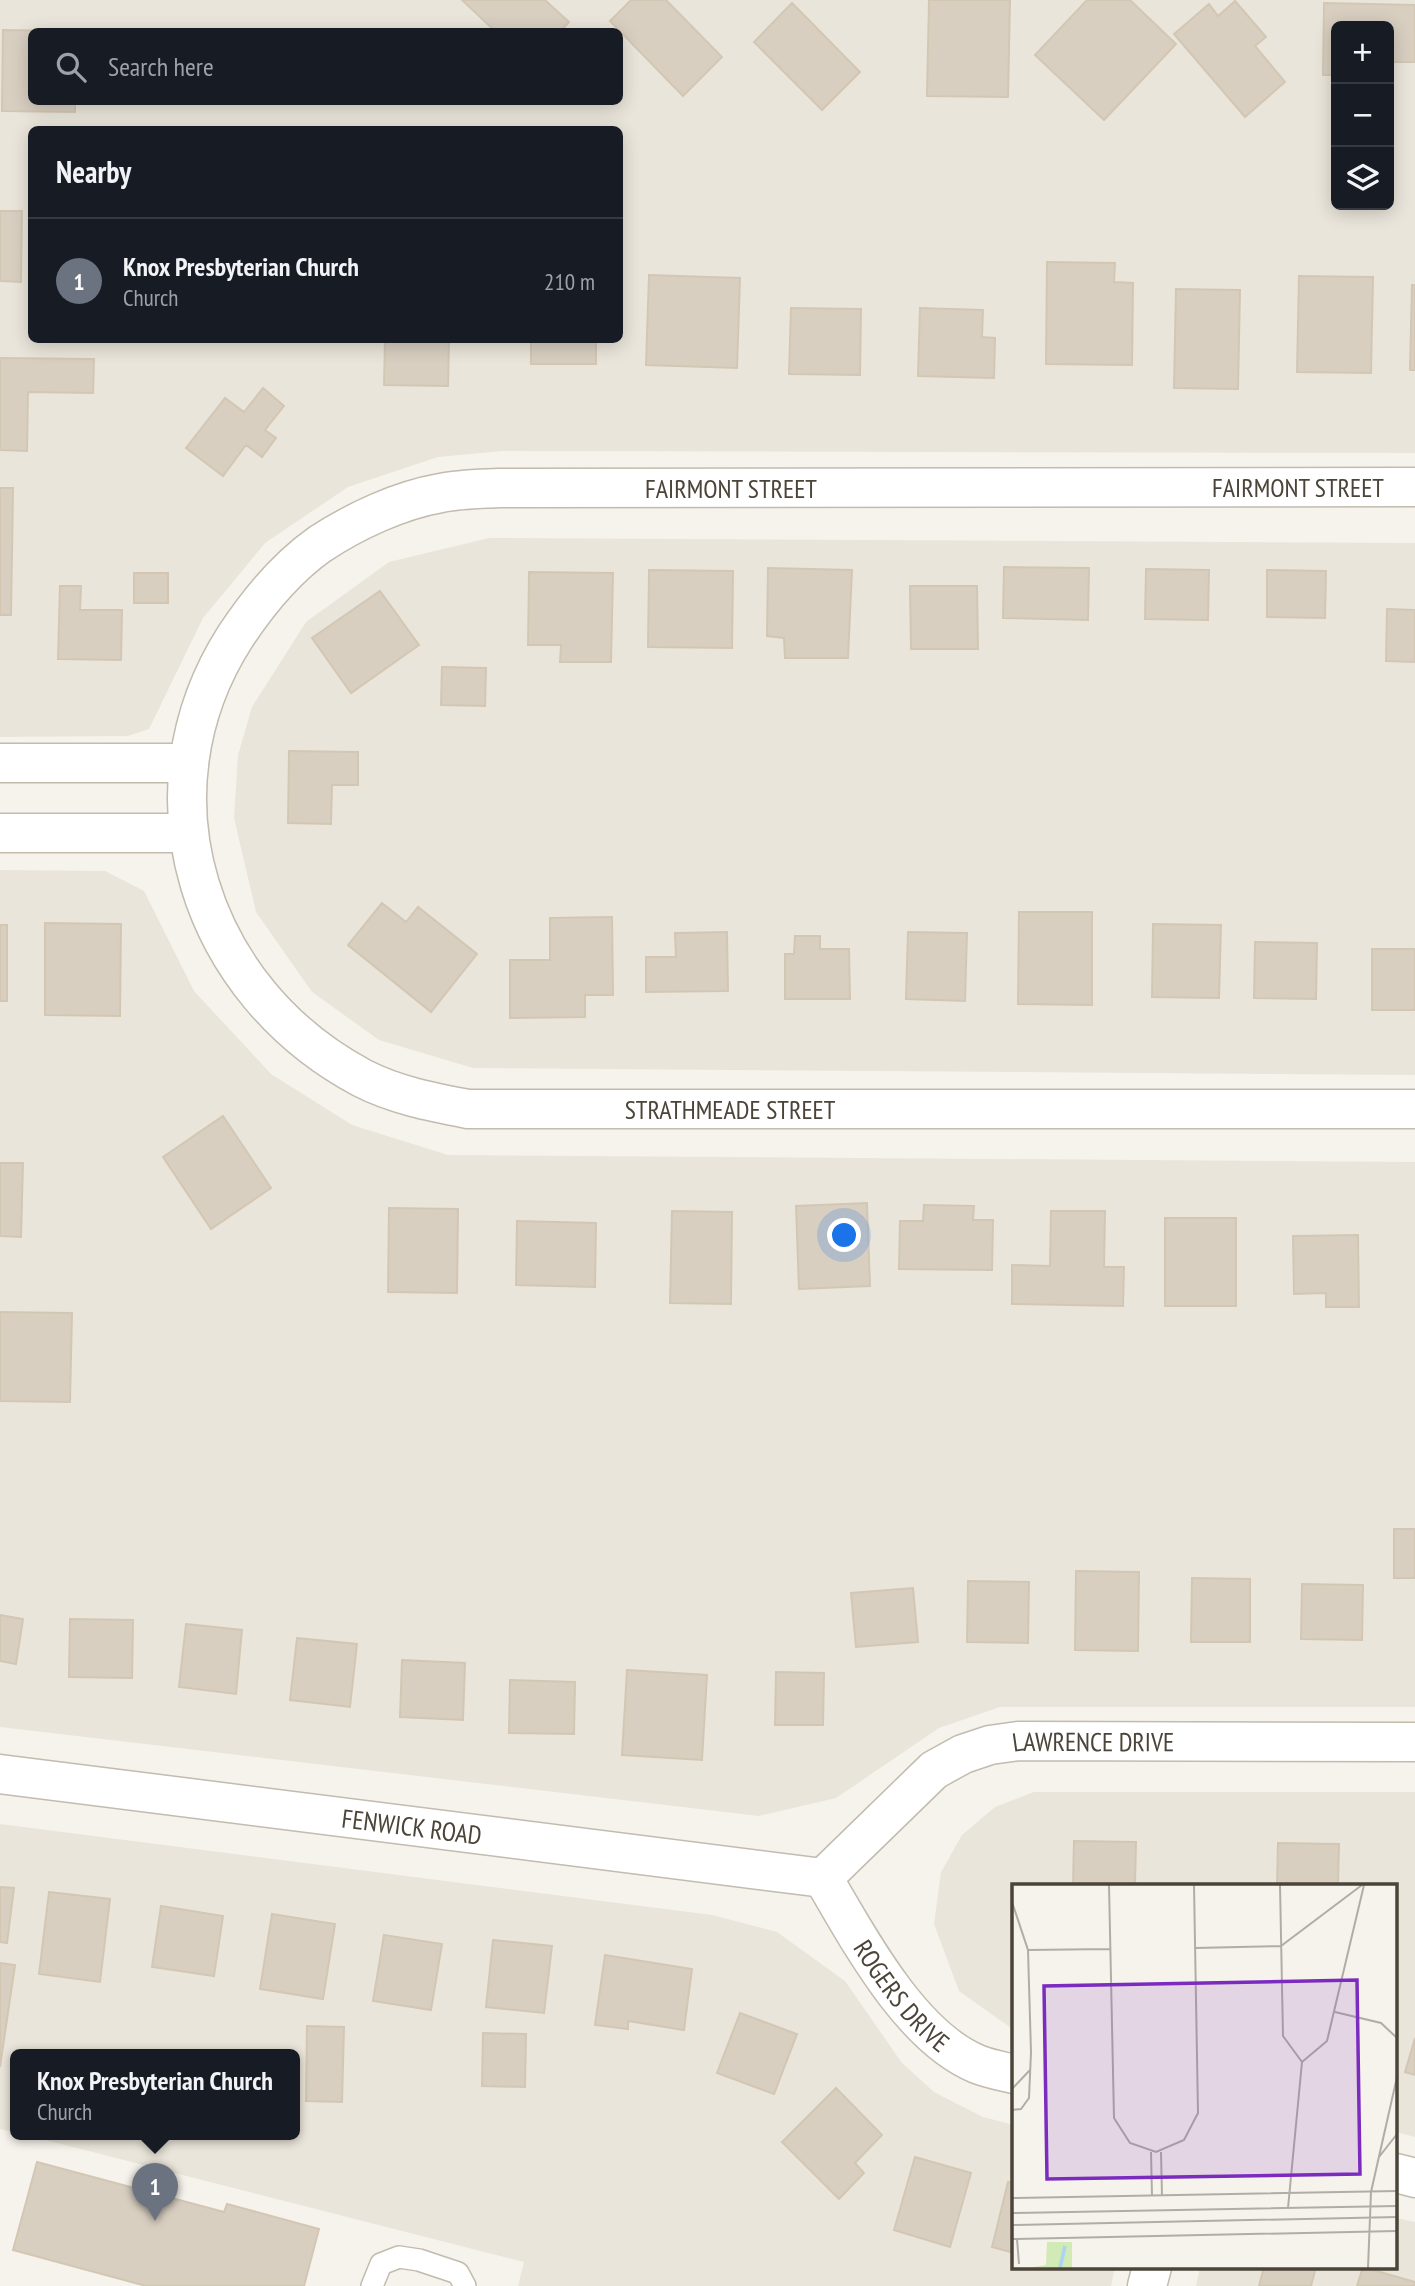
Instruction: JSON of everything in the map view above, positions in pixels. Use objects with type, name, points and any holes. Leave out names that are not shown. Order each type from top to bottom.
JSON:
[{"type":"street","name":"FAIRMONT STREET","points":[[188,833],[186,798],[189,764],[201,708],[220,660],[251,611],[290,569],[321,544],[370,516],[442,493],[499,488],[1415,487]]},
{"type":"street","points":[[0,763],[189,764]]},
{"type":"street","points":[[0,833],[188,833]]},
{"type":"street","name":"STRATHMEADE STREET","points":[[188,833],[193,867],[209,912],[235,963],[270,1008],[324,1054],[363,1078],[412,1098],[468,1109],[1415,1110]]},
{"type":"street","name":"LAWRENCE DRIVE","points":[[823,1878],[934,1770],[963,1754],[990,1745],[1018,1741],[1415,1742]]},
{"type":"street","name":"FENWICK ROAD","points":[[0,1774],[823,1878]]},
{"type":"street","name":"ROGERS DRIVE","points":[[823,1878],[861,1942],[917,2020],[948,2046],[977,2064],[1012,2073]]},
{"type":"street","points":[[1398,2174],[1415,2178]]},
{"type":"street","points":[[1147,2286],[1152,2268]]},
{"type":"lane","points":[[372,2286],[381,2264],[399,2257],[419,2260],[458,2273],[465,2286]]},
{"type":"shaded area","points":[[0,0],[1415,0],[1415,453],[502,451],[438,457],[348,487],[265,543],[203,618],[149,729],[128,736],[0,737]]},
{"type":"shaded area","points":[[489,538],[1415,543],[1415,1075],[473,1068],[379,1040],[312,992],[256,912],[234,818],[238,755],[252,707],[306,622],[389,562]]},
{"type":"shaded area","points":[[0,870],[105,871],[144,891],[194,991],[271,1074],[352,1125],[448,1155],[1415,1162],[1415,1707],[1000,1707],[939,1728],[836,1798],[759,1816],[0,1727]]},
{"type":"shaded area","points":[[1034,1792],[1415,1792],[1415,2137],[1398,2133],[1398,1884],[1012,1884],[1012,2029],[959,1991],[934,1924],[941,1872],[962,1835],[995,1807]]},
{"type":"shaded area","points":[[0,1824],[712,1915],[777,1932],[845,1981],[902,2063],[934,2092],[983,2117],[1012,2124],[1012,2268],[1115,2268],[1111,2286],[518,2286],[524,2262],[46,2140],[300,2140],[300,2049],[10,2049],[10,2131],[0,2129]]},
{"type":"shaded area","points":[[1398,2218],[1415,2222],[1415,2286],[1196,2286],[1200,2268],[1398,2268]]},
{"type":"building","points":[[462,0],[545,0],[569,22],[564,28],[492,28]]},
{"type":"building","points":[[631,0],[666,0],[722,57],[683,96],[623,34],[623,28],[617,28],[610,21]]},
{"type":"building","points":[[929,0],[1010,0],[1008,97],[927,96]]},
{"type":"building","points":[[1087,0],[1130,0],[1176,44],[1104,120],[1035,55]]},
{"type":"building","points":[[1235,1],[1266,37],[1255,46],[1285,82],[1245,117],[1174,34],[1209,4],[1218,16]]},
{"type":"building","points":[[792,3],[860,72],[822,110],[754,42]]},
{"type":"building","points":[[1324,3],[1415,5],[1415,62],[1394,62],[1394,21],[1331,21],[1331,75],[1323,75]]},
{"type":"building","points":[[3,30],[28,30],[28,105],[75,105],[75,112],[2,111]]},
{"type":"building","points":[[0,211],[22,211],[21,282],[0,281]]},
{"type":"building","points":[[1047,262],[1115,263],[1114,282],[1133,283],[1132,365],[1046,364]]},
{"type":"building","points":[[649,275],[740,278],[737,368],[646,365]]},
{"type":"building","points":[[1299,276],[1373,277],[1371,373],[1297,372]]},
{"type":"building","points":[[1412,285],[1415,285],[1415,370],[1410,370]]},
{"type":"building","points":[[1176,289],[1240,290],[1238,389],[1174,388]]},
{"type":"building","points":[[791,308],[861,309],[860,375],[789,374]]},
{"type":"building","points":[[920,308],[983,310],[982,337],[995,338],[994,378],[918,376]]},
{"type":"building","points":[[385,343],[449,343],[448,386],[384,385]]},
{"type":"building","points":[[531,343],[596,343],[596,364],[531,364]]},
{"type":"building","points":[[0,358],[94,359],[93,393],[28,392],[27,451],[0,450]]},
{"type":"building","points":[[263,388],[284,406],[265,430],[276,438],[262,457],[246,445],[223,476],[186,448],[225,398],[244,412]]},
{"type":"building","points":[[0,488],[13,488],[11,615],[0,615]]},
{"type":"building","points":[[1004,567],[1089,568],[1088,620],[1003,618]]},
{"type":"building","points":[[768,568],[852,570],[848,658],[785,658],[784,638],[767,636]]},
{"type":"building","points":[[1146,569],[1209,570],[1208,620],[1145,619]]},
{"type":"building","points":[[649,570],[733,571],[732,648],[648,647]]},
{"type":"building","points":[[1267,570],[1326,571],[1325,618],[1267,617]]},
{"type":"building","points":[[529,572],[613,573],[611,662],[560,662],[561,645],[528,645]]},
{"type":"building","points":[[134,573],[168,573],[168,603],[134,603]]},
{"type":"building","points":[[60,586],[81,586],[80,610],[122,610],[121,660],[58,659]]},
{"type":"building","points":[[910,586],[977,586],[978,649],[911,649]]},
{"type":"building","points":[[380,591],[419,645],[351,693],[312,638]]},
{"type":"building","points":[[1387,609],[1415,610],[1415,662],[1386,661]]},
{"type":"building","points":[[442,667],[486,668],[485,706],[441,705]]},
{"type":"building","points":[[289,751],[358,752],[358,785],[332,785],[331,824],[288,823]]},
{"type":"building","points":[[382,903],[406,922],[418,907],[477,954],[431,1012],[348,945]]},
{"type":"building","points":[[1019,912],[1092,912],[1092,1005],[1018,1004]]},
{"type":"building","points":[[612,917],[613,995],[585,995],[585,1017],[510,1018],[510,960],[550,960],[550,918]]},
{"type":"building","points":[[45,923],[121,924],[120,1016],[45,1015]]},
{"type":"building","points":[[1153,924],[1221,925],[1219,998],[1152,997]]},
{"type":"building","points":[[0,925],[7,925],[7,1001],[0,1001]]},
{"type":"building","points":[[727,932],[728,991],[646,992],[646,957],[676,957],[675,933]]},
{"type":"building","points":[[908,932],[967,933],[965,1001],[906,999]]},
{"type":"building","points":[[795,936],[820,936],[820,949],[849,949],[850,999],[785,999],[785,954],[794,954]]},
{"type":"building","points":[[1255,942],[1317,943],[1316,999],[1254,998]]},
{"type":"building","points":[[1372,949],[1415,949],[1415,1010],[1372,1010]]},
{"type":"building","points":[[223,1116],[271,1188],[211,1229],[163,1157]]},
{"type":"building","points":[[0,1163],[23,1163],[21,1237],[0,1236]]},
{"type":"building","points":[[867,1203],[870,1286],[799,1289],[796,1206]]},
{"type":"building","points":[[924,1205],[974,1206],[973,1220],[993,1220],[992,1270],[899,1269],[900,1221],[923,1221]]},
{"type":"building","points":[[389,1208],[458,1209],[457,1293],[388,1292]]},
{"type":"building","points":[[672,1211],[732,1212],[731,1304],[670,1303]]},
{"type":"building","points":[[1051,1211],[1105,1211],[1104,1267],[1124,1267],[1123,1306],[1012,1304],[1012,1265],[1050,1266]]},
{"type":"building","points":[[1165,1218],[1236,1218],[1236,1306],[1165,1306]]},
{"type":"building","points":[[517,1221],[596,1223],[595,1287],[516,1285]]},
{"type":"building","points":[[1358,1235],[1359,1307],[1326,1307],[1326,1293],[1294,1294],[1293,1236]]},
{"type":"building","points":[[0,1312],[72,1313],[70,1402],[0,1401]]},
{"type":"building","points":[[1394,1529],[1415,1529],[1415,1578],[1394,1578]]},
{"type":"building","points":[[1076,1571],[1139,1572],[1138,1651],[1075,1650]]},
{"type":"building","points":[[1192,1578],[1250,1579],[1250,1642],[1191,1642]]},
{"type":"building","points":[[968,1581],[1029,1582],[1028,1643],[967,1642]]},
{"type":"building","points":[[1302,1584],[1363,1585],[1362,1640],[1301,1639]]},
{"type":"building","points":[[913,1588],[918,1642],[856,1647],[851,1593]]},
{"type":"building","points":[[0,1615],[23,1619],[16,1664],[0,1661]]},
{"type":"building","points":[[70,1619],[133,1620],[132,1678],[69,1677]]},
{"type":"building","points":[[186,1624],[242,1630],[236,1694],[179,1687]]},
{"type":"building","points":[[297,1638],[357,1644],[350,1707],[290,1700]]},
{"type":"building","points":[[402,1660],[465,1663],[463,1720],[400,1717]]},
{"type":"building","points":[[627,1670],[707,1675],[702,1760],[622,1755]]},
{"type":"building","points":[[776,1672],[824,1673],[823,1725],[775,1725]]},
{"type":"building","points":[[510,1680],[575,1682],[574,1734],[509,1733]]},
{"type":"building","points":[[1074,1841],[1136,1842],[1135,1884],[1073,1884]]},
{"type":"building","points":[[1278,1843],[1339,1844],[1338,1884],[1277,1884]]},
{"type":"building","points":[[0,1887],[14,1888],[7,1943],[0,1942]]},
{"type":"building","points":[[49,1892],[110,1899],[100,1982],[39,1974]]},
{"type":"building","points":[[161,1906],[223,1916],[214,1976],[152,1967]]},
{"type":"building","points":[[272,1914],[335,1924],[323,1999],[260,1989]]},
{"type":"building","points":[[384,1935],[442,1944],[431,2010],[373,2001]]},
{"type":"building","points":[[493,1940],[552,1946],[544,2013],[486,2007]]},
{"type":"building","points":[[605,1955],[692,1969],[684,2030],[628,2021],[628,2029],[595,2025]]},
{"type":"building","points":[[0,1963],[15,1965],[0,2067]]},
{"type":"building","points":[[740,2013],[797,2034],[774,2094],[717,2073]]},
{"type":"building","points":[[307,2026],[344,2027],[342,2102],[306,2101]]},
{"type":"building","points":[[483,2033],[526,2034],[525,2087],[482,2086]]},
{"type":"building","points":[[1415,2038],[1415,2075],[1405,2072]]},
{"type":"building","points":[[836,2088],[882,2135],[855,2163],[864,2173],[839,2199],[782,2142]]},
{"type":"building","points":[[915,2157],[971,2173],[950,2247],[894,2230]]},
{"type":"building","points":[[37,2162],[224,2212],[227,2204],[319,2229],[304,2286],[146,2286],[13,2250]]},
{"type":"building","points":[[1008,2182],[1012,2183],[1012,2252],[992,2247]]},
{"type":"building","points":[[1264,2268],[1316,2268],[1311,2286],[1259,2286]]},
{"type":"building","points":[[1363,2268],[1415,2282],[1415,2286],[1357,2286]]},
{"type":"place","name":"Knox Presbyterian Church","points":[[155,2221]]}]
